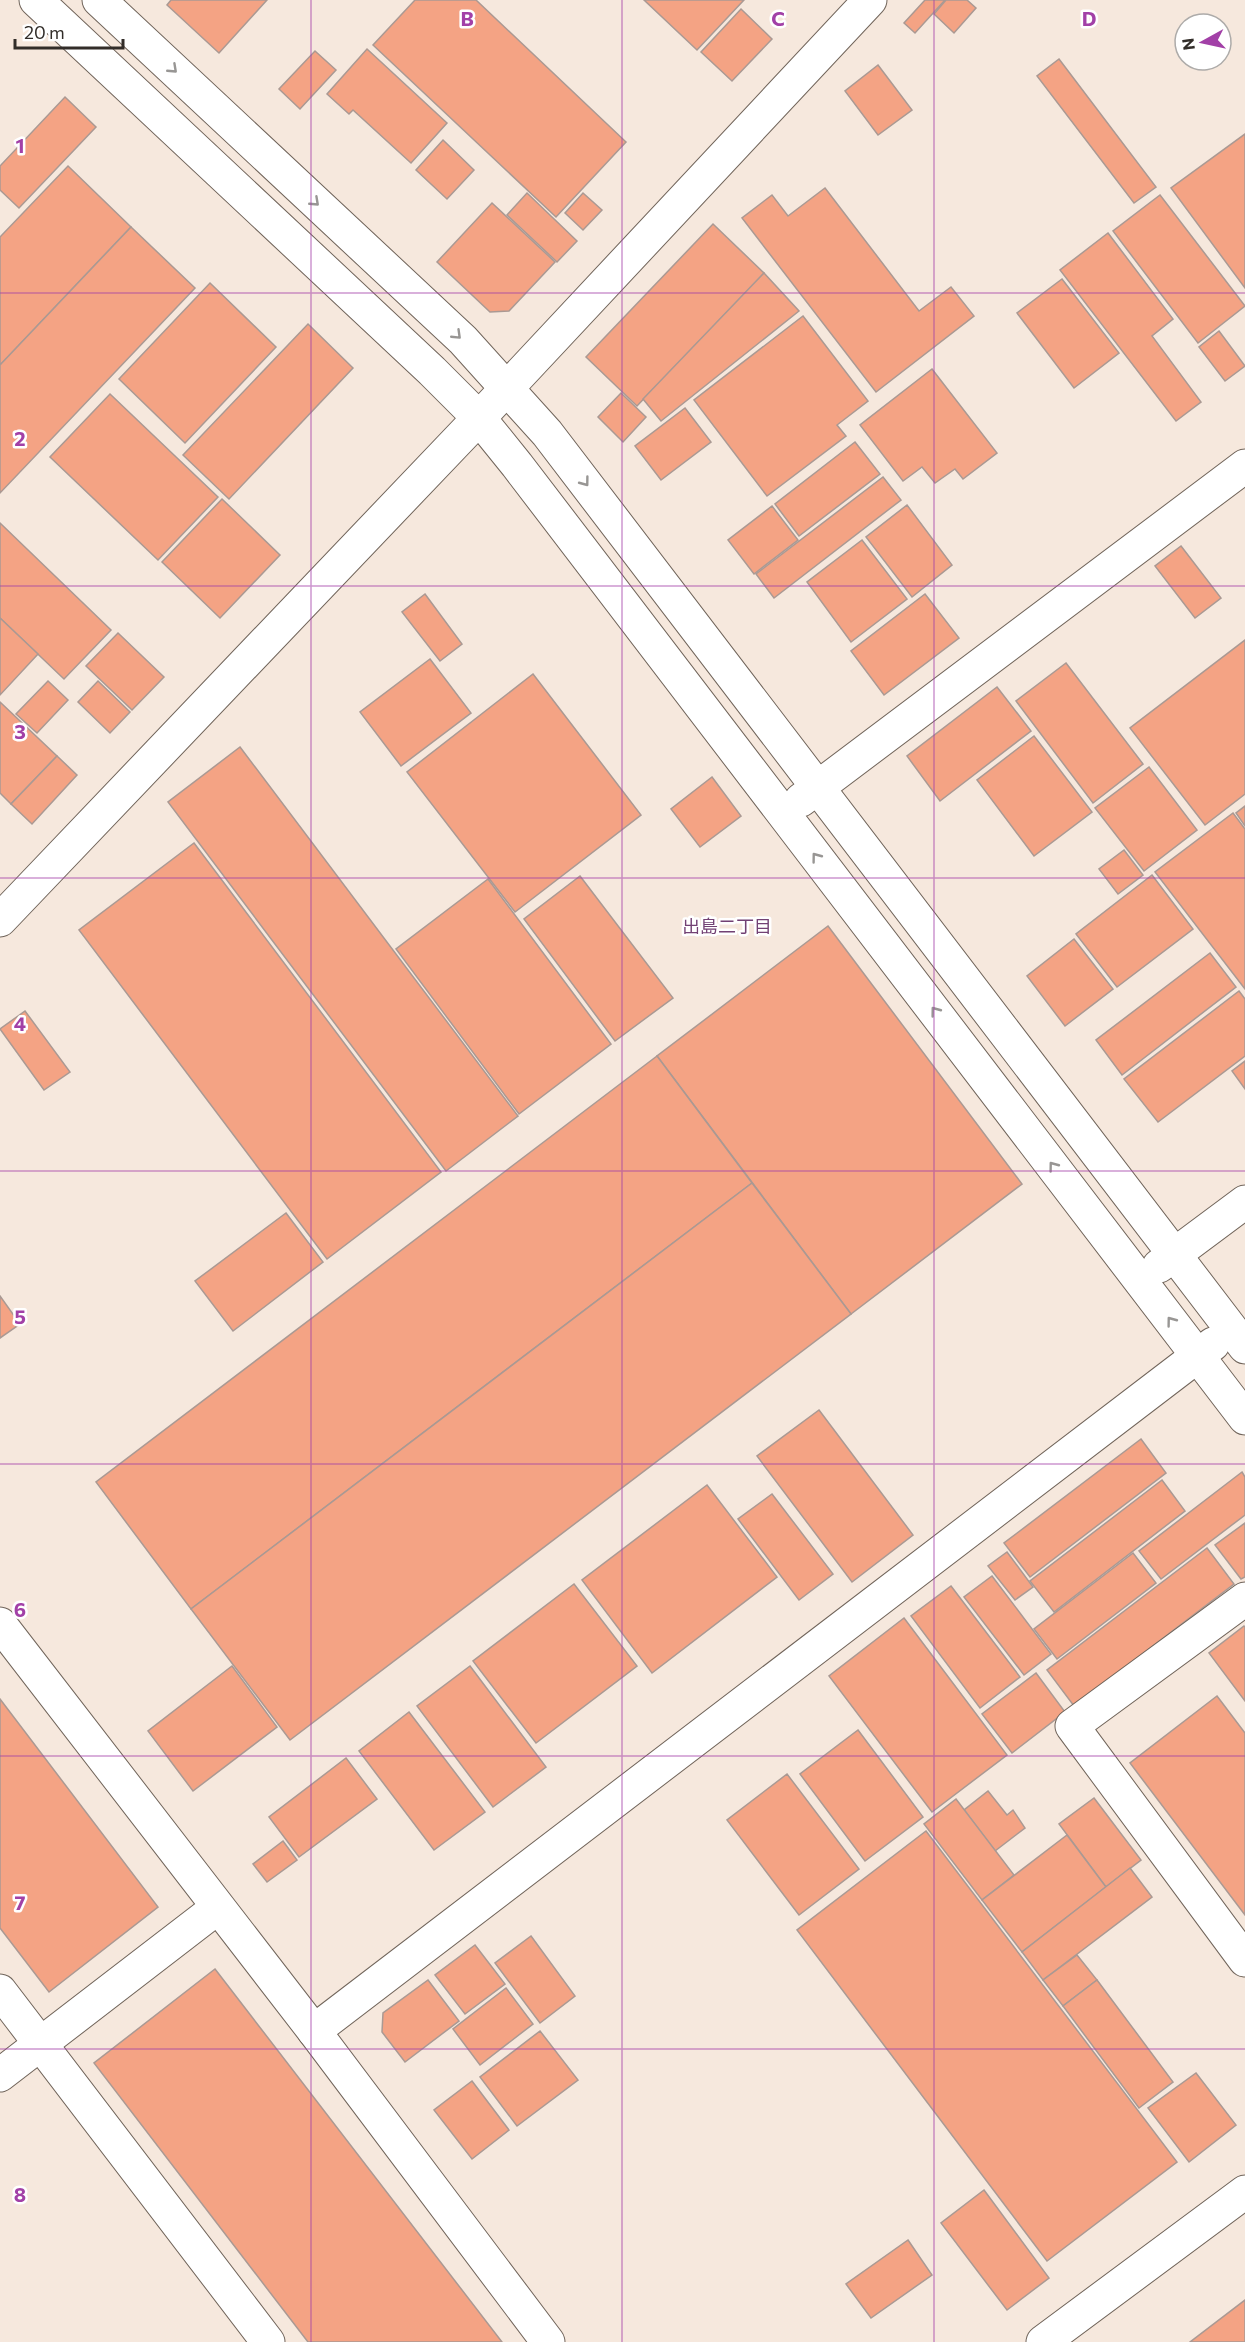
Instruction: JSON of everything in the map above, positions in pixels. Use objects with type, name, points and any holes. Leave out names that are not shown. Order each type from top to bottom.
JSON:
[{"type":"street","points":[[36,0],[424,362],[478,418],[517,465],[1245,1418]]},
{"type":"street","points":[[99,0],[463,340],[547,433],[1238,1338],[1197,1356],[314,2031]]},
{"type":"street","points":[[0,920],[507,388],[870,0]]},
{"type":"street","points":[[783,813],[1245,466]]},
{"type":"street","points":[[1141,1280],[1245,1202]]},
{"type":"street","points":[[1245,1599],[1072,1726],[1245,1960]]},
{"type":"street","points":[[0,1624],[314,2031],[549,2342]]},
{"type":"street","points":[[0,2075],[217,1908]]},
{"type":"street","points":[[0,1991],[268,2342]]},
{"type":"street","points":[[1042,2342],[1245,2192]]},
{"type":"building","points":[[171,0],[267,0],[219,53],[167,5]]},
{"type":"building","points":[[415,0],[476,0],[626,142],[556,217],[373,45]]},
{"type":"building","points":[[644,0],[744,0],[697,50]]},
{"type":"building","points":[[925,0],[945,0],[915,33],[904,23]]},
{"type":"building","points":[[946,0],[967,0],[976,8],[954,33],[934,14]]},
{"type":"building","points":[[741,9],[772,39],[732,81],[701,52]]},
{"type":"building","points":[[367,49],[447,123],[411,163],[353,110],[349,114],[327,94]]},
{"type":"building","points":[[315,51],[336,70],[300,109],[279,89]]},
{"type":"building","points":[[1059,59],[1156,187],[1134,203],[1037,76]]},
{"type":"building","points":[[878,65],[912,110],[878,135],[845,91]]},
{"type":"building","points":[[65,97],[96,127],[19,208],[0,190],[0,166]]},
{"type":"building","points":[[1245,134],[1245,288],[1171,188]]},
{"type":"building","points":[[443,140],[474,170],[447,199],[416,170]]},
{"type":"building","points":[[68,166],[131,227],[0,365],[0,237]]},
{"type":"building","points":[[825,188],[919,311],[951,287],[974,316],[876,392],[742,218],[772,195],[788,216]]},
{"type":"building","points":[[527,193],[577,241],[557,262],[507,215]]},
{"type":"building","points":[[583,193],[602,210],[583,230],[565,213]]},
{"type":"building","points":[[1160,195],[1245,306],[1198,343],[1113,231]]},
{"type":"building","points":[[492,203],[555,262],[509,311],[490,312],[437,262]]},
{"type":"building","points":[[713,224],[764,273],[637,406],[586,357]]},
{"type":"building","points":[[131,227],[195,288],[0,493],[0,365]]},
{"type":"building","points":[[1108,233],[1173,319],[1152,336],[1201,402],[1176,421],[1060,270]]},
{"type":"building","points":[[764,273],[799,311],[661,421],[643,399]]},
{"type":"building","points":[[1062,279],[1119,353],[1074,388],[1017,313]]},
{"type":"building","points":[[210,283],[276,347],[185,443],[119,379]]},
{"type":"building","points":[[803,316],[868,401],[837,425],[846,436],[767,496],[694,400]]},
{"type":"building","points":[[308,324],[353,368],[229,499],[183,455]]},
{"type":"building","points":[[1219,331],[1245,366],[1225,381],[1199,347]]},
{"type":"building","points":[[932,369],[997,453],[963,479],[955,469],[935,483],[922,467],[903,481],[860,425]]},
{"type":"building","points":[[621,393],[646,417],[623,442],[598,417]]},
{"type":"building","points":[[110,394],[218,497],[158,560],[50,457]]},
{"type":"building","points":[[685,408],[711,442],[661,480],[635,446]]},
{"type":"building","points":[[855,442],[880,474],[799,536],[775,504]]},
{"type":"building","points":[[883,477],[901,500],[774,598],[756,574]]},
{"type":"building","points":[[222,499],[280,555],[220,618],[162,562]]},
{"type":"building","points":[[907,505],[952,565],[912,597],[866,537]]},
{"type":"building","points":[[772,506],[798,540],[754,574],[728,540]]},
{"type":"building","points":[[0,523],[111,630],[64,679],[0,618]]},
{"type":"building","points":[[862,540],[907,599],[851,642],[807,582]]},
{"type":"building","points":[[1181,546],[1221,598],[1195,618],[1155,566]]},
{"type":"building","points":[[425,594],[462,644],[440,661],[402,612]]},
{"type":"building","points":[[925,594],[959,638],[884,695],[851,651]]},
{"type":"building","points":[[0,618],[38,654],[0,695]]},
{"type":"building","points":[[118,633],[164,677],[132,710],[86,666]]},
{"type":"building","points":[[1245,640],[1245,794],[1205,825],[1130,728]]},
{"type":"building","points":[[430,659],[471,713],[401,766],[360,712]]},
{"type":"building","points":[[1066,663],[1143,764],[1093,803],[1016,701]]},
{"type":"building","points":[[533,674],[641,815],[515,912],[407,772]]},
{"type":"building","points":[[48,681],[68,700],[37,733],[16,714]]},
{"type":"building","points":[[98,681],[130,712],[110,733],[78,702]]},
{"type":"building","points":[[997,687],[1031,731],[940,801],[907,756]]},
{"type":"building","points":[[0,702],[57,756],[11,804],[0,793]]},
{"type":"building","points":[[1034,736],[1092,812],[1034,856],[977,780]]},
{"type":"building","points":[[240,747],[518,1116],[446,1171],[168,802]]},
{"type":"building","points":[[57,756],[77,775],[32,824],[11,804]]},
{"type":"building","points":[[1149,767],[1197,830],[1144,871],[1095,808]]},
{"type":"building","points":[[712,777],[741,816],[700,847],[671,809]]},
{"type":"building","points":[[1245,806],[1245,826],[1236,813]]},
{"type":"building","points":[[1233,813],[1245,829],[1245,989],[1155,872]]},
{"type":"building","points":[[194,843],[441,1172],[327,1259],[79,930]]},
{"type":"building","points":[[1124,850],[1143,875],[1118,894],[1099,869]]},
{"type":"building","points":[[1152,875],[1193,929],[1117,987],[1076,934]]},
{"type":"building","points":[[580,876],[673,998],[615,1041],[524,919]]},
{"type":"building","points":[[488,879],[611,1044],[519,1114],[396,949]]},
{"type":"building","points":[[828,926],[1022,1184],[851,1314],[657,1056]]},
{"type":"building","points":[[1074,939],[1113,989],[1065,1026],[1027,976]]},
{"type":"building","points":[[1210,953],[1236,987],[1122,1075],[1096,1040]]},
{"type":"building","points":[[1239,991],[1245,999],[1245,1056],[1158,1122],[1124,1079]]},
{"type":"building","points":[[25,1011],[70,1072],[44,1090],[0,1029]]},
{"type":"building","points":[[657,1056],[752,1183],[191,1609],[96,1482]]},
{"type":"building","points":[[1245,1061],[1245,1089],[1232,1071]]},
{"type":"building","points":[[752,1183],[851,1314],[290,1740],[191,1609]]},
{"type":"building","points":[[286,1213],[323,1262],[233,1331],[195,1281]]},
{"type":"building","points":[[0,1296],[20,1324],[0,1338]]},
{"type":"building","points":[[819,1410],[913,1535],[852,1582],[757,1456]]},
{"type":"building","points":[[1141,1439],[1166,1473],[1030,1577],[1004,1543]]},
{"type":"building","points":[[1242,1472],[1245,1477],[1245,1515],[1161,1579],[1139,1551]]},
{"type":"building","points":[[1162,1480],[1185,1511],[1054,1612],[1030,1581]]},
{"type":"building","points":[[707,1485],[777,1577],[652,1673],[582,1580]]},
{"type":"building","points":[[772,1494],[833,1574],[799,1600],[738,1519]]},
{"type":"building","points":[[1245,1523],[1245,1577],[1241,1579],[1215,1545]]},
{"type":"building","points":[[1207,1548],[1234,1584],[1074,1706],[1047,1670]]},
{"type":"building","points":[[1007,1552],[1033,1587],[1015,1600],[988,1566]]},
{"type":"building","points":[[1133,1553],[1156,1583],[1057,1659],[1034,1629]]},
{"type":"building","points":[[992,1576],[1051,1654],[1024,1675],[964,1597]]},
{"type":"building","points":[[574,1584],[637,1666],[536,1743],[473,1661]]},
{"type":"building","points":[[951,1586],[1020,1677],[980,1708],[911,1616]]},
{"type":"building","points":[[904,1618],[1007,1755],[932,1812],[829,1676]]},
{"type":"building","points":[[1245,1627],[1245,1701],[1209,1653]]},
{"type":"building","points":[[232,1666],[277,1727],[193,1791],[148,1731]]},
{"type":"building","points":[[470,1666],[546,1767],[493,1807],[417,1706]]},
{"type":"building","points":[[1036,1673],[1065,1712],[1012,1753],[982,1714]]},
{"type":"building","points":[[1217,1696],[1245,1733],[1245,1915],[1130,1763]]},
{"type":"building","points":[[0,1699],[158,1907],[49,1992],[0,1928]]},
{"type":"building","points":[[409,1712],[485,1812],[434,1850],[359,1751]]},
{"type":"building","points":[[858,1730],[923,1817],[865,1861],[800,1774]]},
{"type":"building","points":[[346,1758],[377,1799],[299,1857],[269,1817]]},
{"type":"building","points":[[787,1774],[859,1869],[799,1915],[727,1820]]},
{"type":"building","points":[[988,1791],[1007,1815],[1013,1810],[1025,1828],[995,1851],[964,1810]]},
{"type":"building","points":[[1094,1798],[1141,1860],[1106,1887],[1059,1824]]},
{"type":"building","points":[[956,1799],[1014,1875],[982,1900],[924,1824]]},
{"type":"building","points":[[926,1831],[1177,2162],[1047,2261],[797,1930]]},
{"type":"building","points":[[1067,1835],[1106,1887],[1022,1952],[982,1900]]},
{"type":"building","points":[[283,1841],[297,1860],[267,1882],[253,1864]]},
{"type":"building","points":[[1130,1868],[1152,1897],[1043,1980],[1022,1952]]},
{"type":"building","points":[[531,1936],[575,1996],[540,2023],[495,1963]]},
{"type":"building","points":[[475,1945],[505,1984],[465,2014],[435,1975]]},
{"type":"building","points":[[1077,1955],[1097,1980],[1063,2006],[1043,1980]]},
{"type":"building","points":[[215,1969],[502,2342],[308,2342],[94,2063]]},
{"type":"building","points":[[428,1980],[459,2021],[405,2062],[382,2032],[383,2013]]},
{"type":"building","points":[[1097,1980],[1173,2082],[1139,2108],[1063,2006]]},
{"type":"building","points":[[506,1988],[533,2024],[480,2065],[453,2029]]},
{"type":"building","points":[[540,2031],[578,2080],[517,2126],[480,2077]]},
{"type":"building","points":[[1196,2073],[1236,2125],[1189,2162],[1148,2108]]},
{"type":"building","points":[[472,2081],[509,2130],[472,2159],[434,2110]]},
{"type":"building","points":[[984,2190],[1049,2278],[1007,2310],[941,2223]]},
{"type":"building","points":[[908,2240],[932,2275],[871,2318],[846,2284]]},
{"type":"building","points":[[1245,2300],[1245,2342],[1190,2342]]},
{"type":"district","name":"出島二丁目","points":[[727,926]]}]
